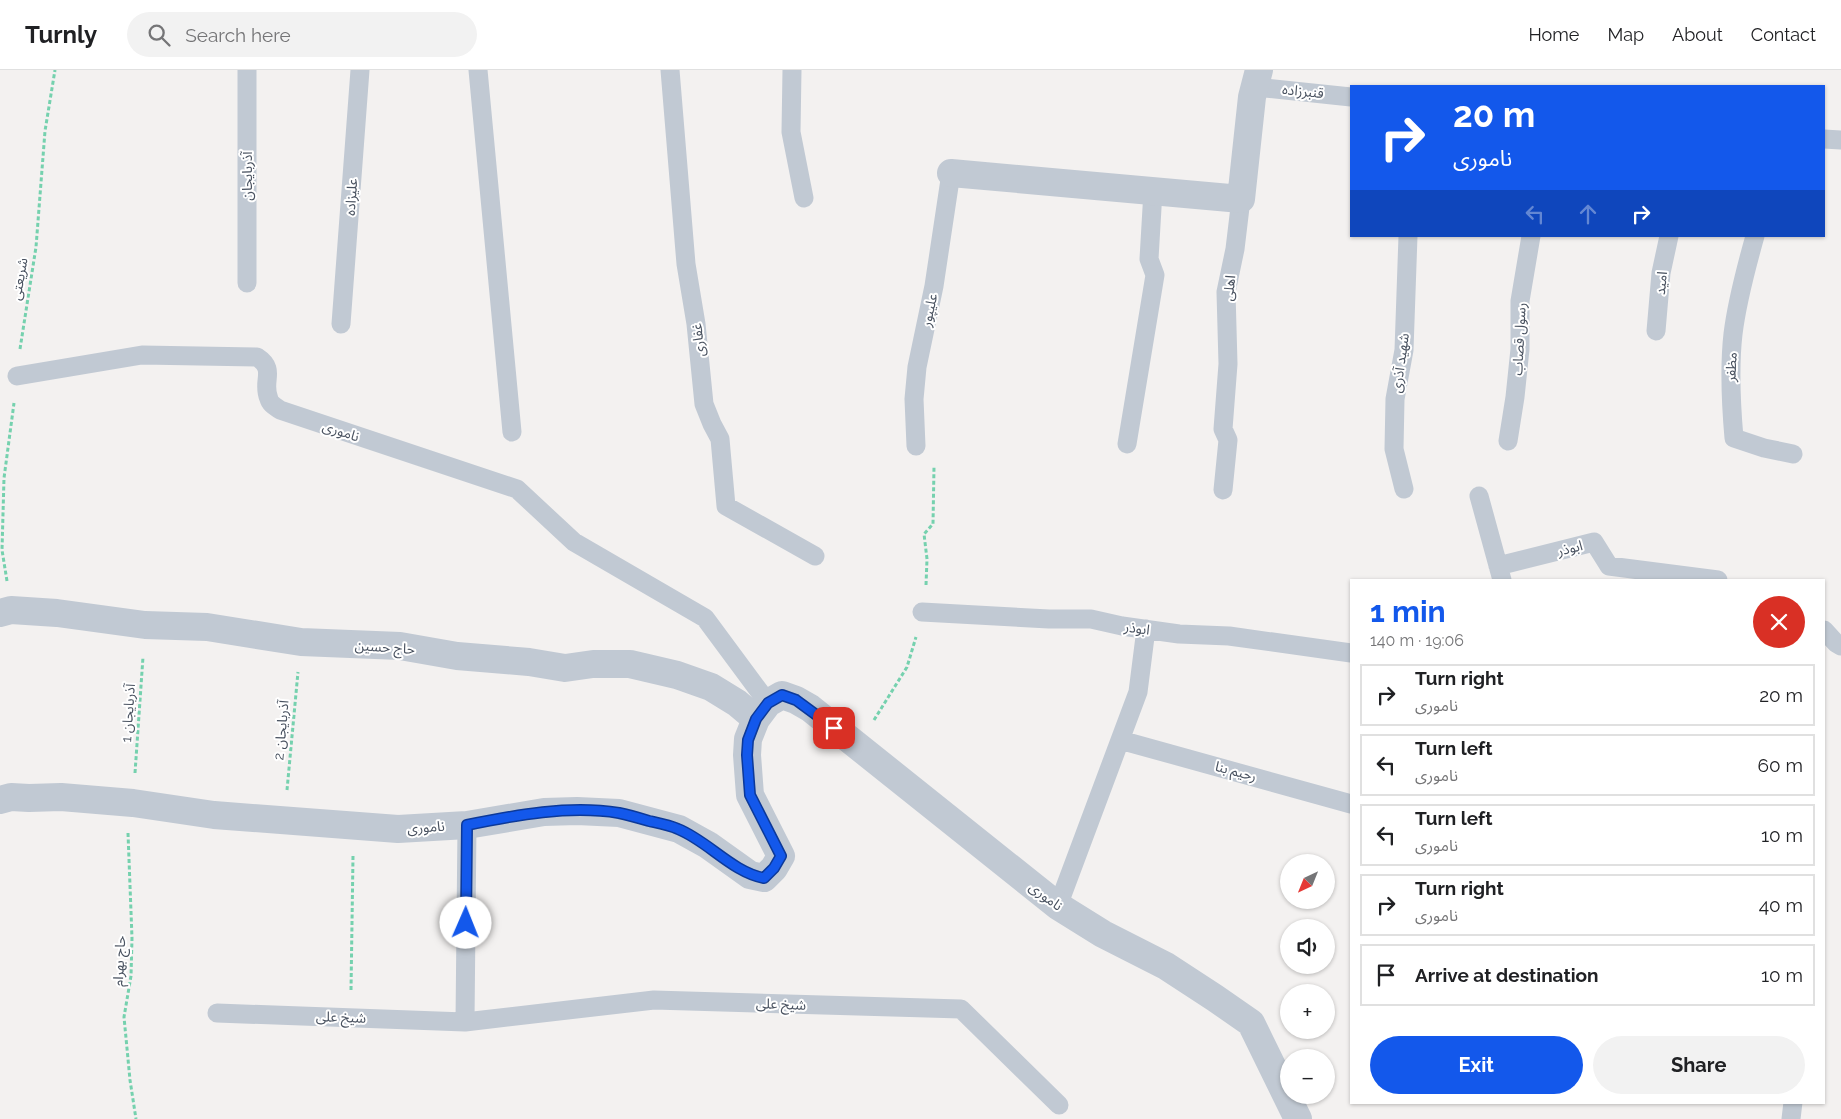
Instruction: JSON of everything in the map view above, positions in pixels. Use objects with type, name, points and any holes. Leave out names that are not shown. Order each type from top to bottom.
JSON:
[{"type":"street","name":"اهلی","points":[[1241,199],[1245,157],[1257,78]]},
{"type":"street","points":[[951,173],[1241,199]]},
{"type":"street","name":"حاج حسین","points":[[6,611],[74,615],[146,624],[207,627],[301,642],[400,646],[456,656],[529,662],[565,668],[593,664],[630,664],[677,675],[711,687],[737,703],[762,711]]},
{"type":"street","name":"ناموری","points":[[0,800],[11,797],[61,796],[133,803],[214,815],[398,829],[467,825],[544,812],[619,813],[679,829],[708,846],[750,875],[764,878],[774,868],[781,856],[750,795],[747,755],[748,740],[762,711],[782,695],[810,708],[1058,906],[1103,934],[1166,966],[1251,1023],[1298,1119]]},
{"type":"lane","name":"آذربایجان","points":[[247,70],[247,282]]},
{"type":"lane","name":"علیزاده","points":[[341,324],[360,70]]},
{"type":"lane","points":[[478,70],[512,432]]},
{"type":"lane","name":"غفاری","points":[[670,70],[686,264],[696,324],[704,404],[720,439],[726,506],[815,556]]},
{"type":"lane","points":[[792,70],[791,132],[804,198]]},
{"type":"lane","name":"قنبرزاده","points":[[1257,78],[1350,97]]},
{"type":"lane","points":[[1825,139],[1841,140]]},
{"type":"lane","name":"علیپور","points":[[916,446],[914,399],[917,367],[934,286],[951,173]]},
{"type":"lane","points":[[1127,444],[1155,275],[1149,259],[1153,191]]},
{"type":"lane","name":"اهلی","points":[[1223,490],[1228,440],[1224,429],[1228,364],[1226,292],[1235,249],[1241,199]]},
{"type":"lane","name":"شهید آذری","points":[[1404,489],[1394,449],[1395,399],[1404,350],[1408,237]]},
{"type":"lane","name":"رسول قصاب","points":[[1508,442],[1520,349],[1520,301],[1531,237]]},
{"type":"lane","name":"امید","points":[[1656,331],[1661,273],[1669,237]]},
{"type":"lane","name":"مظفر","points":[[1755,237],[1743,280],[1733,334],[1730,391],[1734,438],[1764,448],[1793,454]]},
{"type":"lane","name":"ناموری","points":[[17,376],[142,355],[256,357],[266,363],[268,371],[265,386],[269,401],[280,410],[517,489],[574,542],[705,618],[762,711]]},
{"type":"lane","points":[[1480,496],[1500,573]]},
{"type":"lane","name":"ابوذر","points":[[1500,573],[1594,542],[1609,566],[1710,579]]},
{"type":"lane","name":"ابوذر","points":[[922,612],[1014,618],[1090,619],[1122,626],[1179,634],[1229,636],[1350,653]]},
{"type":"lane","points":[[1058,906],[1138,692],[1146,629]]},
{"type":"lane","points":[[1825,631],[1841,646]]},
{"type":"lane","name":"رحیم بنا","points":[[1120,740],[1350,804]]},
{"type":"lane","points":[[465,1022],[467,825]]},
{"type":"lane","name":"شیخ علی","points":[[216,1012],[465,1022],[654,1000],[961,1009],[1059,1105]]},
{"type":"lane","points":[[1791,1119],[1793,1104]]},
{"type":"path","name":"شریعتی","points":[[6,611],[2,550],[4,478],[23,321],[36,247],[45,131],[56,70]]},
{"type":"path","name":"آذربایجان 1","points":[[133,803],[146,624]]},
{"type":"path","name":"آذربایجان 2","points":[[284,820],[301,642]]},
{"type":"path","name":"حاج بهرام","points":[[133,803],[128,826],[132,938],[131,976],[124,1017],[136,1119]]},
{"type":"path","points":[[351,1017],[353,826]]},
{"type":"route","points":[[466,923],[467,825],[518,815],[577,811],[619,813],[679,829],[708,846],[750,875],[764,878],[774,868],[781,856],[776,842],[750,795],[747,755],[748,740],[756,719],[768,703],[782,695],[810,708],[834,728]]}]
